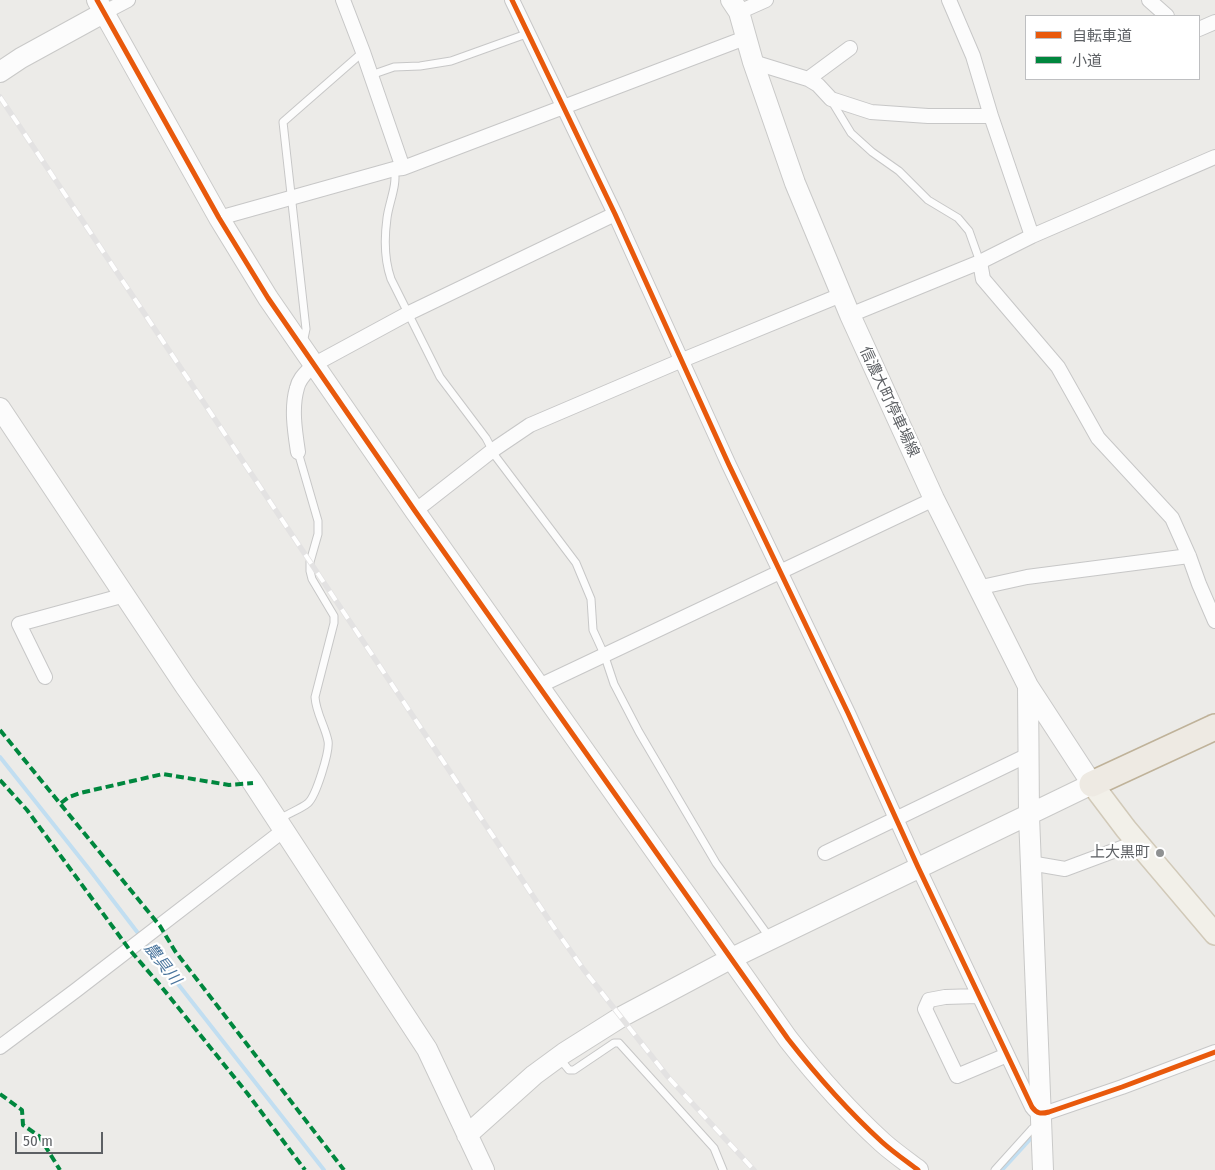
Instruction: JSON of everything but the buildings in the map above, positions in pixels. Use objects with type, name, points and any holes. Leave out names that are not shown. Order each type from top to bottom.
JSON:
[{"type":"highway","points":[[1092,784],[1215,727]]},
{"type":"main road","points":[[1092,784],[1126,829],[1215,934]]},
{"type":"street","points":[[0,72],[101,6],[128,0]]},
{"type":"street","points":[[343,0],[371,75],[398,168]]},
{"type":"street","points":[[512,0],[615,214],[680,360],[779,573],[844,704],[978,996],[1032,1108],[1040,1120]]},
{"type":"street","points":[[735,6],[766,0]]},
{"type":"street","points":[[950,0],[973,56],[991,116],[1032,236]]},
{"type":"street","points":[[1149,0],[1167,15]]},
{"type":"street","points":[[101,6],[219,218],[268,298],[415,511],[788,1039],[818,1077],[844,1105],[883,1143],[918,1170]]},
{"type":"street","name":"信濃大町停車場線","points":[[735,6],[795,183],[841,295],[934,499],[977,588],[1028,686],[1092,784]]},
{"type":"street","points":[[1200,28],[1215,22]]},
{"type":"street","points":[[219,218],[398,168],[745,38]]},
{"type":"street","points":[[808,79],[850,48]]},
{"type":"street","points":[[753,62],[808,79],[818,85],[831,100],[871,112],[928,116],[991,116]]},
{"type":"street","points":[[850,315],[980,262],[1032,236],[1215,157]]},
{"type":"street","points":[[298,452],[294,426],[297,388],[303,375],[314,366],[408,313],[615,214]]},
{"type":"street","points":[[980,262],[983,279],[1058,367],[1098,438],[1172,518],[1215,621]]},
{"type":"street","points":[[415,511],[493,450],[530,425],[680,360],[841,295]]},
{"type":"street","points":[[0,408],[284,830],[427,1049],[484,1170]]},
{"type":"street","points":[[539,686],[934,499]]},
{"type":"street","points":[[977,588],[1027,577],[1189,556]]},
{"type":"street","points":[[45,677],[19,624],[125,595]]},
{"type":"street","points":[[1028,686],[1028,816],[1043,1170]]},
{"type":"street","points":[[824,854],[1028,755]]},
{"type":"street","points":[[467,1135],[558,1057],[591,1034],[621,1017],[732,958],[1092,784]]},
{"type":"street","points":[[0,1047],[284,830]]},
{"type":"street","points":[[1030,863],[1065,869],[1124,848]]},
{"type":"street","points":[[978,996],[945,997],[929,1000],[925,1009],[957,1076],[1007,1054]]},
{"type":"street","points":[[1040,1120],[1215,1052]]},
{"type":"lane","points":[[371,75],[394,67],[420,66],[451,61],[529,33]]},
{"type":"lane","points":[[301,347],[306,329],[283,122],[363,52]]},
{"type":"lane","points":[[831,100],[851,133],[872,152],[899,171],[928,200],[958,218],[969,231],[980,262]]},
{"type":"lane","points":[[398,168],[387,218],[385,245],[386,262],[391,279],[440,377],[493,450],[496,457],[576,564],[591,599],[592,630],[604,654],[614,684],[639,732],[716,863],[770,940]]},
{"type":"lane","points":[[284,830],[285,816],[309,802],[317,787],[329,748],[316,705],[316,697],[334,623],[334,616],[312,579],[310,571],[310,562],[318,534],[318,521],[298,452]]},
{"type":"lane","points":[[558,1057],[569,1070],[574,1070],[614,1044],[619,1044],[714,1148],[723,1170]]},
{"type":"lane","points":[[994,1170],[1040,1120]]},
{"type":"waterway","name":"農具川","points":[[0,757],[141,937]]},
{"type":"waterway","name":"農具川","points":[[145,942],[324,1170]]},
{"type":"waterway","points":[[1002,1170],[1034,1135]]},
{"type":"railway","points":[[0,97],[553,926],[584,970],[668,1077],[754,1170]]},
{"type":"marked path","points":[[0,730],[160,926],[175,951],[344,1170]]},
{"type":"marked path","points":[[61,803],[69,797],[80,793],[163,774],[229,785],[253,783]]},
{"type":"marked path","points":[[0,780],[27,810],[129,949],[247,1093],[305,1170]]},
{"type":"marked path","points":[[0,1094],[22,1110],[23,1125],[39,1136],[60,1170]]},
{"type":"cycle path","points":[[97,0],[219,218],[268,298],[415,511],[788,1039],[857,1118],[886,1146],[918,1170]]},
{"type":"cycle path","points":[[512,0],[615,214],[729,465],[848,713],[918,867],[1032,1107],[1039,1113],[1049,1112],[1215,1052]]},
{"type":"place","name":"上大黒町","points":[[1160,853]]}]
